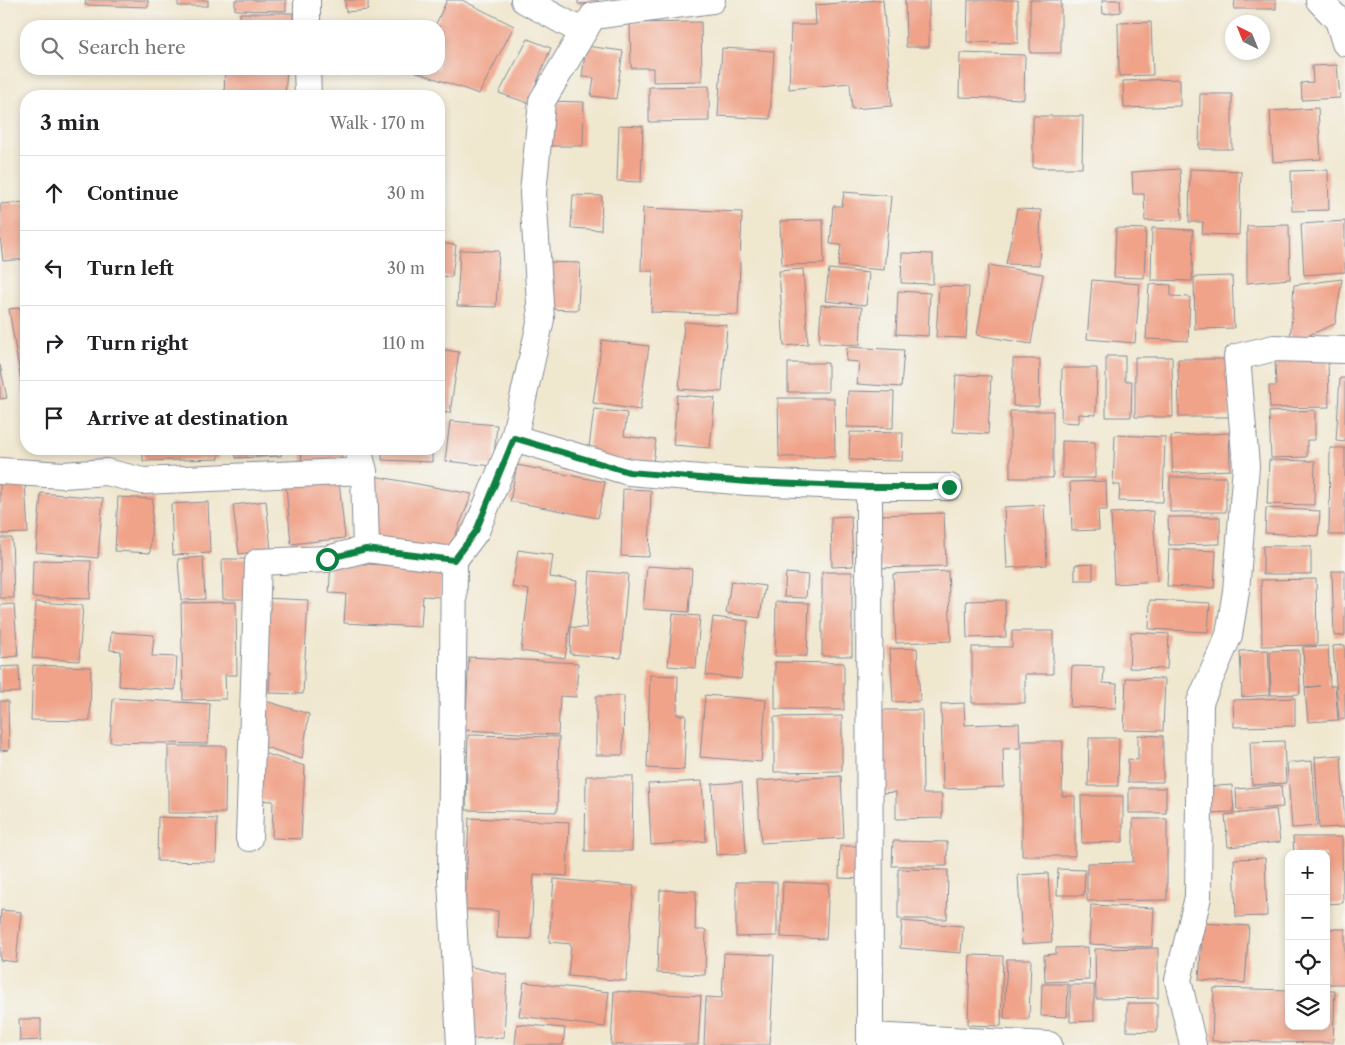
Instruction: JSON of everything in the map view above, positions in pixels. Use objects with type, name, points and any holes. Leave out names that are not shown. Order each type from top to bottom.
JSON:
[{"type":"street","points":[[307,0],[307,20]]},
{"type":"street","points":[[524,0],[583,32]]},
{"type":"street","points":[[460,1045],[451,879],[454,560],[476,531],[514,438],[542,319],[533,193],[542,101],[593,16],[712,0]]},
{"type":"street","points":[[1319,0],[1343,28]]},
{"type":"street","points":[[307,75],[308,90]]},
{"type":"street","points":[[1193,1045],[1178,980],[1198,897],[1200,702],[1229,635],[1236,592],[1246,466],[1237,357],[1274,348],[1345,350]]},
{"type":"street","points":[[514,438],[629,472],[748,482],[869,487],[949,487]]},
{"type":"street","points":[[0,471],[63,475],[106,472],[143,481],[361,460],[366,549]]},
{"type":"street","points":[[869,487],[870,1041],[1049,1045]]},
{"type":"street","points":[[249,838],[258,562],[327,559],[366,549],[454,560]]},
{"type":"building","points":[[86,0],[148,0],[148,7],[85,5]]},
{"type":"building","points":[[178,0],[208,0],[208,6],[178,6]]},
{"type":"building","points":[[235,0],[286,0],[286,11],[235,10]]},
{"type":"building","points":[[345,0],[368,0],[368,10],[346,12]]},
{"type":"building","points":[[447,0],[462,0],[514,26],[479,94],[425,75],[445,75],[445,20],[438,20]]},
{"type":"building","points":[[578,0],[598,0],[598,3],[578,4]]},
{"type":"building","points":[[883,0],[892,106],[852,109],[850,83],[789,89],[791,25],[816,25],[815,5]]},
{"type":"building","points":[[905,0],[929,0],[929,47],[906,47]]},
{"type":"building","points":[[968,0],[1018,0],[1018,43],[967,42]]},
{"type":"building","points":[[1030,0],[1061,0],[1061,53],[1030,53]]},
{"type":"building","points":[[1102,0],[1120,0],[1121,12],[1103,14]]},
{"type":"building","points":[[1235,0],[1276,0],[1276,9],[1234,9]]},
{"type":"building","points":[[240,13],[293,13],[293,20],[240,20]]},
{"type":"building","points":[[701,22],[702,81],[653,82],[653,68],[631,68],[630,23]]},
{"type":"building","points":[[1151,22],[1153,75],[1119,76],[1118,23]]},
{"type":"building","points":[[528,39],[551,48],[528,103],[499,93]]},
{"type":"building","points":[[586,46],[623,51],[616,99],[591,96],[594,78],[582,77]]},
{"type":"building","points":[[722,48],[774,51],[770,119],[718,116]]},
{"type":"building","points":[[960,53],[1025,55],[1024,99],[959,97]]},
{"type":"building","points":[[1337,65],[1340,98],[1302,100],[1301,83],[1313,82],[1312,66]]},
{"type":"building","points":[[225,75],[287,75],[285,90],[224,90]]},
{"type":"building","points":[[1180,79],[1180,106],[1124,108],[1123,81]]},
{"type":"building","points":[[709,86],[709,121],[649,122],[649,87]]},
{"type":"building","points":[[1200,94],[1232,94],[1232,149],[1199,149]]},
{"type":"building","points":[[546,101],[584,102],[583,146],[545,146]]},
{"type":"building","points":[[1318,108],[1321,159],[1273,162],[1270,111]]},
{"type":"building","points":[[1033,116],[1083,116],[1082,168],[1033,168]]},
{"type":"building","points":[[619,125],[643,126],[641,182],[617,181]]},
{"type":"building","points":[[1180,169],[1182,220],[1145,221],[1144,194],[1133,194],[1132,172]]},
{"type":"building","points":[[1190,169],[1241,171],[1239,235],[1202,234],[1203,222],[1189,222]]},
{"type":"building","points":[[1328,170],[1329,210],[1292,211],[1291,171]]},
{"type":"building","points":[[844,192],[891,196],[884,270],[838,266],[841,245],[830,244],[833,206],[842,206]]},
{"type":"building","points":[[573,195],[602,196],[601,230],[571,228]]},
{"type":"building","points":[[20,202],[20,260],[3,261],[0,236],[0,204]]},
{"type":"building","points":[[643,208],[742,212],[738,315],[651,312],[653,271],[641,271]]},
{"type":"building","points":[[1017,209],[1041,210],[1039,265],[1006,264]]},
{"type":"building","points":[[823,220],[824,264],[782,265],[780,221]]},
{"type":"building","points":[[1345,221],[1345,272],[1304,275],[1301,224]]},
{"type":"building","points":[[1289,225],[1290,279],[1247,283],[1247,226]]},
{"type":"building","points":[[1116,228],[1146,229],[1144,278],[1114,277]]},
{"type":"building","points":[[1152,228],[1193,230],[1192,281],[1151,280]]},
{"type":"building","points":[[445,244],[456,245],[452,277],[445,276]]},
{"type":"building","points":[[460,250],[499,251],[496,307],[457,306]]},
{"type":"building","points":[[902,253],[933,254],[933,284],[901,283]]},
{"type":"building","points":[[545,262],[580,263],[578,310],[543,309]]},
{"type":"building","points":[[989,265],[1043,274],[1031,344],[977,335]]},
{"type":"building","points":[[803,269],[808,344],[784,346],[779,271]]},
{"type":"building","points":[[829,269],[869,273],[866,305],[825,301]]},
{"type":"building","points":[[1232,276],[1234,328],[1195,329],[1194,277]]},
{"type":"building","points":[[1342,279],[1335,324],[1290,343],[1294,285]]},
{"type":"building","points":[[1092,280],[1140,284],[1135,343],[1087,339]]},
{"type":"building","points":[[1149,284],[1171,285],[1171,296],[1190,297],[1188,341],[1146,339]]},
{"type":"building","points":[[939,286],[969,287],[966,338],[936,337]]},
{"type":"building","points":[[898,291],[930,293],[928,336],[896,334]]},
{"type":"building","points":[[821,305],[862,307],[860,345],[819,343]]},
{"type":"building","points":[[20,308],[20,375],[9,309]]},
{"type":"building","points":[[684,322],[727,325],[722,392],[679,389]]},
{"type":"building","points":[[602,340],[649,346],[640,410],[593,403]]},
{"type":"building","points":[[847,347],[904,350],[901,387],[857,384],[859,362],[846,361]]},
{"type":"building","points":[[445,350],[459,352],[450,413],[445,413]]},
{"type":"building","points":[[1106,356],[1125,356],[1125,381],[1132,381],[1131,417],[1106,417]]},
{"type":"building","points":[[1135,357],[1172,357],[1173,417],[1135,417]]},
{"type":"building","points":[[1013,359],[1040,359],[1039,406],[1013,406]]},
{"type":"building","points":[[1178,359],[1229,359],[1230,417],[1179,417]]},
{"type":"building","points":[[1328,360],[1329,407],[1270,408],[1269,386],[1276,386],[1275,361]]},
{"type":"building","points":[[788,363],[828,363],[828,392],[788,392]]},
{"type":"building","points":[[0,365],[7,398],[0,399]]},
{"type":"building","points":[[1062,368],[1097,368],[1096,415],[1079,414],[1079,423],[1061,422]]},
{"type":"building","points":[[956,375],[991,376],[988,434],[953,432]]},
{"type":"building","points":[[1340,378],[1345,378],[1345,442],[1336,441]]},
{"type":"building","points":[[848,391],[894,392],[893,428],[847,427]]},
{"type":"building","points":[[677,395],[715,398],[710,448],[673,445]]},
{"type":"building","points":[[778,398],[834,398],[835,457],[779,457]]},
{"type":"building","points":[[594,409],[627,413],[624,436],[656,440],[653,463],[588,455]]},
{"type":"building","points":[[1315,410],[1315,440],[1307,440],[1307,457],[1271,458],[1269,412]]},
{"type":"building","points":[[1010,411],[1053,411],[1053,478],[1010,478]]},
{"type":"building","points":[[450,421],[497,425],[493,466],[445,461]]},
{"type":"building","points":[[850,432],[903,433],[902,461],[849,460]]},
{"type":"building","points":[[1229,433],[1230,470],[1173,473],[1171,436]]},
{"type":"building","points":[[1115,435],[1165,437],[1163,502],[1119,501],[1120,485],[1113,485]]},
{"type":"building","points":[[1062,441],[1095,442],[1095,478],[1062,478]]},
{"type":"building","points":[[1330,448],[1345,448],[1345,535],[1329,535]]},
{"type":"building","points":[[143,455],[219,455],[219,459],[143,461]]},
{"type":"building","points":[[236,455],[281,455],[281,456],[236,458]]},
{"type":"building","points":[[301,455],[341,455],[342,463],[302,465]]},
{"type":"building","points":[[382,455],[432,455],[432,462],[382,460]]},
{"type":"building","points":[[1269,460],[1315,461],[1314,505],[1267,504]]},
{"type":"building","points":[[517,465],[605,482],[598,518],[510,501]]},
{"type":"building","points":[[374,476],[472,494],[449,551],[374,539]]},
{"type":"building","points":[[1170,477],[1226,477],[1226,512],[1170,512]]},
{"type":"building","points":[[339,481],[345,538],[291,544],[286,486]]},
{"type":"building","points":[[1106,481],[1107,510],[1098,510],[1099,530],[1072,531],[1070,482]]},
{"type":"building","points":[[25,482],[28,533],[0,534],[0,484]]},
{"type":"building","points":[[623,489],[651,490],[649,557],[621,556]]},
{"type":"building","points":[[41,493],[103,498],[98,558],[36,552]]},
{"type":"building","points":[[118,497],[153,499],[150,553],[115,551]]},
{"type":"building","points":[[266,501],[271,550],[239,554],[233,505]]},
{"type":"building","points":[[208,502],[210,553],[173,555],[171,504]]},
{"type":"building","points":[[1044,505],[1047,565],[1007,568],[1004,507]]},
{"type":"building","points":[[1266,508],[1320,511],[1318,536],[1265,533]]},
{"type":"building","points":[[1153,511],[1157,581],[1114,584],[1111,513]]},
{"type":"building","points":[[944,513],[946,566],[878,568],[877,515]]},
{"type":"building","points":[[851,516],[853,566],[832,567],[831,517]]},
{"type":"building","points":[[1168,517],[1220,517],[1220,544],[1169,545]]},
{"type":"building","points":[[0,538],[12,538],[14,598],[0,598]]},
{"type":"building","points":[[1263,546],[1311,546],[1311,574],[1263,574]]},
{"type":"building","points":[[1169,549],[1216,551],[1214,588],[1167,586]]},
{"type":"building","points":[[518,550],[553,555],[550,577],[577,581],[565,658],[521,651],[529,590],[512,587]]},
{"type":"building","points":[[203,557],[205,599],[181,600],[178,559]]},
{"type":"building","points":[[222,559],[248,559],[249,599],[223,599]]},
{"type":"building","points":[[33,560],[91,561],[90,599],[32,597]]},
{"type":"building","points":[[331,562],[442,568],[440,597],[423,596],[421,627],[344,623],[346,594],[329,593]]},
{"type":"building","points":[[1093,564],[1093,580],[1075,580],[1075,565]]},
{"type":"building","points":[[647,566],[692,569],[689,612],[643,609]]},
{"type":"building","points":[[590,571],[628,574],[621,658],[570,654],[571,627],[586,628]]},
{"type":"building","points":[[948,571],[951,641],[896,643],[893,574]]},
{"type":"building","points":[[1332,571],[1345,571],[1345,635],[1334,636]]},
{"type":"building","points":[[822,572],[852,572],[852,656],[822,656]]},
{"type":"building","points":[[786,573],[808,575],[806,598],[784,597]]},
{"type":"building","points":[[1316,579],[1317,645],[1262,646],[1261,580]]},
{"type":"building","points":[[731,581],[765,586],[760,618],[726,613]]},
{"type":"building","points":[[263,598],[308,600],[303,694],[269,693],[270,672],[259,671]]},
{"type":"building","points":[[1005,600],[1006,637],[967,638],[966,601]]},
{"type":"building","points":[[1150,600],[1210,603],[1208,632],[1149,629]]},
{"type":"building","points":[[36,602],[83,605],[79,661],[32,658]]},
{"type":"building","points":[[236,602],[237,675],[225,675],[226,699],[183,700],[181,603]]},
{"type":"building","points":[[776,602],[809,603],[807,656],[775,656]]},
{"type":"building","points":[[14,604],[18,656],[0,658],[0,605]]},
{"type":"building","points":[[673,614],[700,616],[696,668],[668,666]]},
{"type":"building","points":[[713,617],[748,621],[741,679],[706,675]]},
{"type":"building","points":[[1012,631],[1053,631],[1053,674],[1025,674],[1025,703],[972,703],[972,647],[1012,647]]},
{"type":"building","points":[[111,632],[154,635],[152,656],[177,657],[175,690],[119,686],[121,651],[110,650]]},
{"type":"building","points":[[1131,632],[1169,634],[1167,669],[1129,668]]},
{"type":"building","points":[[1345,645],[1345,719],[1339,720],[1333,646]]},
{"type":"building","points":[[1328,646],[1330,686],[1335,686],[1338,720],[1308,722],[1305,688],[1320,686],[1305,687],[1303,647]]},
{"type":"building","points":[[917,648],[920,701],[893,702],[890,649]]},
{"type":"building","points":[[1268,650],[1270,695],[1242,697],[1240,651]]},
{"type":"building","points":[[1299,650],[1300,694],[1271,695],[1270,651]]},
{"type":"building","points":[[469,657],[578,663],[576,697],[560,696],[558,735],[465,730]]},
{"type":"building","points":[[775,662],[844,663],[844,710],[775,709]]},
{"type":"building","points":[[33,665],[91,667],[90,721],[31,720]]},
{"type":"building","points":[[19,666],[20,692],[0,693],[0,667]]},
{"type":"building","points":[[1072,666],[1104,667],[1103,683],[1117,684],[1116,708],[1070,707]]},
{"type":"building","points":[[650,675],[678,676],[677,715],[686,715],[684,770],[647,768]]},
{"type":"building","points":[[1126,678],[1165,679],[1163,731],[1124,730]]},
{"type":"building","points":[[705,695],[766,700],[761,762],[700,757]]},
{"type":"building","points":[[596,696],[624,696],[623,755],[596,755]]},
{"type":"building","points":[[113,698],[210,704],[208,744],[110,742]]},
{"type":"building","points":[[1295,698],[1295,726],[1234,727],[1233,700]]},
{"type":"building","points":[[262,700],[309,714],[302,759],[262,746]]},
{"type":"building","points":[[0,701],[8,701],[9,750],[0,751]]},
{"type":"building","points":[[964,703],[965,725],[1019,723],[1020,748],[1003,749],[1004,787],[943,789],[941,704]]},
{"type":"building","points":[[880,710],[922,710],[923,794],[942,794],[942,818],[896,819],[896,792],[881,793]]},
{"type":"building","points":[[842,716],[842,771],[774,772],[774,717]]},
{"type":"building","points":[[468,735],[559,737],[557,812],[466,810]]},
{"type":"building","points":[[1138,735],[1163,736],[1163,782],[1128,782],[1128,759],[1138,760]]},
{"type":"building","points":[[1089,738],[1119,738],[1118,786],[1088,786]]},
{"type":"building","points":[[1022,741],[1063,741],[1062,796],[1075,796],[1075,856],[1022,856]]},
{"type":"building","points":[[1284,741],[1286,783],[1252,785],[1250,742]]},
{"type":"building","points":[[168,746],[226,746],[225,813],[168,813]]},
{"type":"building","points":[[257,751],[305,766],[301,839],[272,838],[273,801],[258,800]]},
{"type":"building","points":[[1341,755],[1345,827],[1319,828],[1315,757]]},
{"type":"building","points":[[1312,761],[1317,826],[1292,828],[1287,763]]},
{"type":"building","points":[[586,776],[633,776],[632,851],[585,851]]},
{"type":"building","points":[[841,776],[844,838],[761,843],[757,781]]},
{"type":"building","points":[[702,781],[706,841],[651,845],[648,784]]},
{"type":"building","points":[[742,782],[746,853],[716,855],[712,784]]},
{"type":"building","points":[[1232,785],[1234,812],[1207,813],[1206,787]]},
{"type":"building","points":[[1281,785],[1283,807],[1237,810],[1236,789]]},
{"type":"building","points":[[1129,788],[1166,788],[1166,813],[1129,813]]},
{"type":"building","points":[[1081,796],[1123,796],[1123,842],[1082,843]]},
{"type":"building","points":[[1276,809],[1280,842],[1228,847],[1225,815]]},
{"type":"building","points":[[158,817],[217,819],[216,862],[157,861]]},
{"type":"building","points":[[469,818],[569,822],[567,876],[534,874],[531,939],[497,938],[498,911],[465,909]]},
{"type":"building","points":[[1133,819],[1167,819],[1167,900],[1087,901],[1087,863],[1133,862]]},
{"type":"building","points":[[1293,837],[1342,837],[1343,903],[1330,904],[1330,850],[1294,850]]},
{"type":"building","points":[[893,841],[947,842],[947,866],[892,866]]},
{"type":"building","points":[[840,846],[865,846],[864,879],[839,878]]},
{"type":"building","points":[[1265,858],[1267,916],[1236,917],[1234,859]]},
{"type":"building","points":[[898,869],[948,870],[947,919],[898,919]]},
{"type":"building","points":[[1058,869],[1085,870],[1084,895],[1057,895]]},
{"type":"building","points":[[1048,873],[1052,942],[1022,944],[1018,875]]},
{"type":"building","points":[[554,879],[634,886],[626,981],[568,976],[571,944],[549,942]]},
{"type":"building","points":[[736,882],[777,882],[777,936],[736,937]]},
{"type":"building","points":[[783,882],[829,884],[826,939],[781,937]]},
{"type":"building","points":[[660,890],[696,891],[695,930],[706,930],[705,975],[657,973]]},
{"type":"building","points":[[1091,905],[1154,908],[1152,947],[1089,944]]},
{"type":"building","points":[[1,910],[21,912],[16,962],[0,960]]},
{"type":"building","points":[[902,921],[963,926],[961,953],[900,948]]},
{"type":"building","points":[[1203,923],[1249,926],[1245,983],[1199,980]]},
{"type":"building","points":[[1330,929],[1345,929],[1345,984],[1330,984]]},
{"type":"building","points":[[1088,947],[1089,980],[1045,982],[1044,955],[1056,954],[1056,948]]},
{"type":"building","points":[[1158,948],[1158,998],[1096,999],[1095,949]]},
{"type":"building","points":[[724,953],[774,955],[770,1045],[704,1045],[706,997],[722,998]]},
{"type":"building","points":[[970,955],[1003,956],[1001,1026],[968,1025]]},
{"type":"building","points":[[1007,959],[1031,959],[1029,1019],[1004,1018]]},
{"type":"building","points":[[468,966],[507,975],[504,1037],[466,1039]]},
{"type":"building","points":[[524,982],[609,992],[605,1027],[519,1016]]},
{"type":"building","points":[[1042,984],[1068,984],[1067,1017],[1041,1016]]},
{"type":"building","points":[[1070,985],[1094,985],[1094,1021],[1070,1022]]},
{"type":"building","points":[[1214,988],[1285,990],[1285,1030],[1330,1030],[1330,991],[1335,991],[1333,1043],[1212,1041]]},
{"type":"building","points":[[614,991],[701,996],[698,1045],[611,1045]]},
{"type":"building","points":[[1127,1003],[1157,1003],[1157,1032],[1127,1031]]},
{"type":"building","points":[[19,1019],[41,1019],[41,1040],[20,1041]]},
{"type":"building","points":[[517,1024],[565,1028],[563,1045],[515,1045]]},
{"type":"route","points":[[327,559],[366,549],[454,560],[476,531],[514,438],[629,472],[748,482],[869,487],[949,487]]}]
